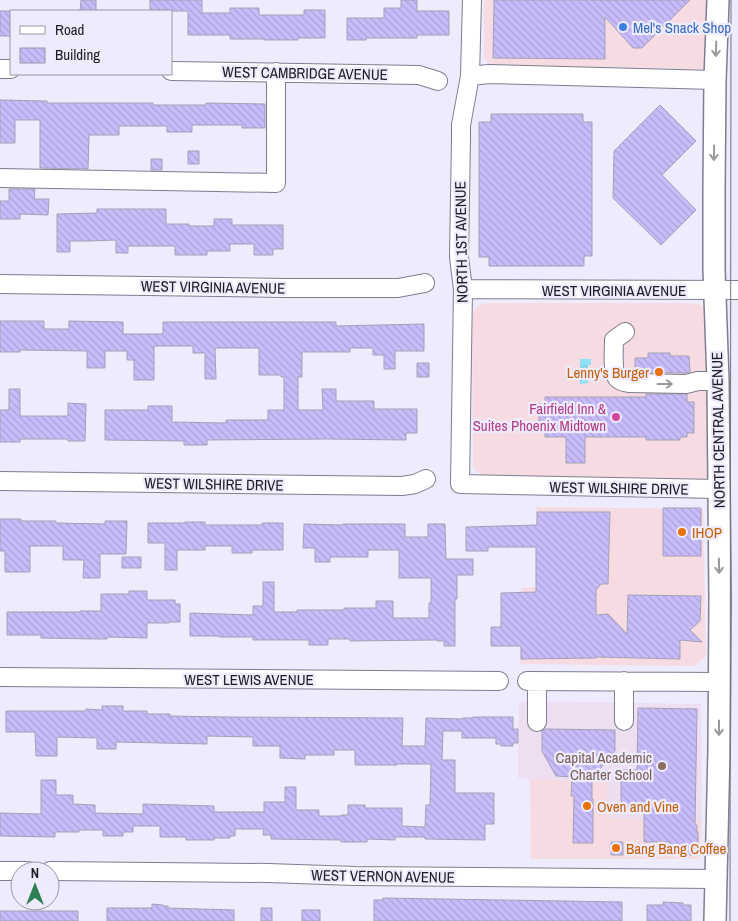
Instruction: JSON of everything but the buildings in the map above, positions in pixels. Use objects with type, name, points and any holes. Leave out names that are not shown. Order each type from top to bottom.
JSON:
[{"type":"main road","name":"NORTH CENTRAL AVENUE","points":[[715,921],[719,750],[718,381],[729,290],[714,200],[718,0]]},
{"type":"street","name":"NORTH 1ST AVENUE","points":[[460,484],[462,289],[459,258],[461,125],[470,76],[472,0]]},
{"type":"street","name":"WEST CAMBRIDGE AVENUE","points":[[172,71],[419,75],[438,81]]},
{"type":"street","points":[[0,178],[276,183],[276,72]]},
{"type":"street","points":[[470,76],[489,74],[715,80]]},
{"type":"street","name":"WEST VIRGINIA AVENUE","points":[[0,284],[398,288],[425,283]]},
{"type":"street","name":"WEST VIRGINIA AVENUE","points":[[462,289],[729,290]]},
{"type":"street","points":[[625,332],[614,340],[615,368],[617,378],[621,382],[686,384],[698,381],[718,381]]},
{"type":"street","name":"WEST WILSHIRE DRIVE","points":[[0,481],[402,486],[415,484],[426,479]]},
{"type":"street","name":"WEST WILSHIRE DRIVE","points":[[460,484],[719,489]]},
{"type":"street","name":"WEST LEWIS AVENUE","points":[[0,677],[499,681]]},
{"type":"street","points":[[537,722],[532,681],[719,682]]},
{"type":"street","points":[[624,681],[624,721]]},
{"type":"street","name":"WEST VERNON AVENUE","points":[[60,871],[715,879]]},
{"type":"shaded area","points":[[484,0],[714,0],[707,65],[702,69],[491,65],[487,63],[484,57]]},
{"type":"shaded area","points":[[486,303],[688,303],[703,306],[708,311],[709,475],[705,479],[493,476],[482,475],[477,472],[473,466],[472,316],[474,310],[479,305]]},
{"type":"shaded area","points":[[536,507],[703,509],[706,656],[694,666],[520,664],[521,588],[536,587]]},
{"type":"shaded area","points":[[519,701],[701,704],[702,820],[609,818],[608,781],[518,778]]},
{"type":"shaded area","points":[[530,779],[609,781],[609,818],[702,820],[700,859],[531,859]]},
{"type":"water","points":[[580,359],[591,359],[591,365],[588,365],[588,383],[580,384]]},
{"type":"tram line","points":[[730,921],[731,0]]},
{"type":"place","name":"Mel's Snack Shop","points":[[623,27]]},
{"type":"place","name":"Lenny's Burger","points":[[659,372]]},
{"type":"place","name":"Fairfield Inn & Suites Phoenix Midtown","points":[[616,417]]},
{"type":"place","name":"IHOP","points":[[682,532]]},
{"type":"place","name":"Capital Academic Charter School","points":[[662,766]]},
{"type":"place","name":"Oven and Vine","points":[[587,806]]},
{"type":"place","name":"Bang Bang Coffee","points":[[616,848]]}]
